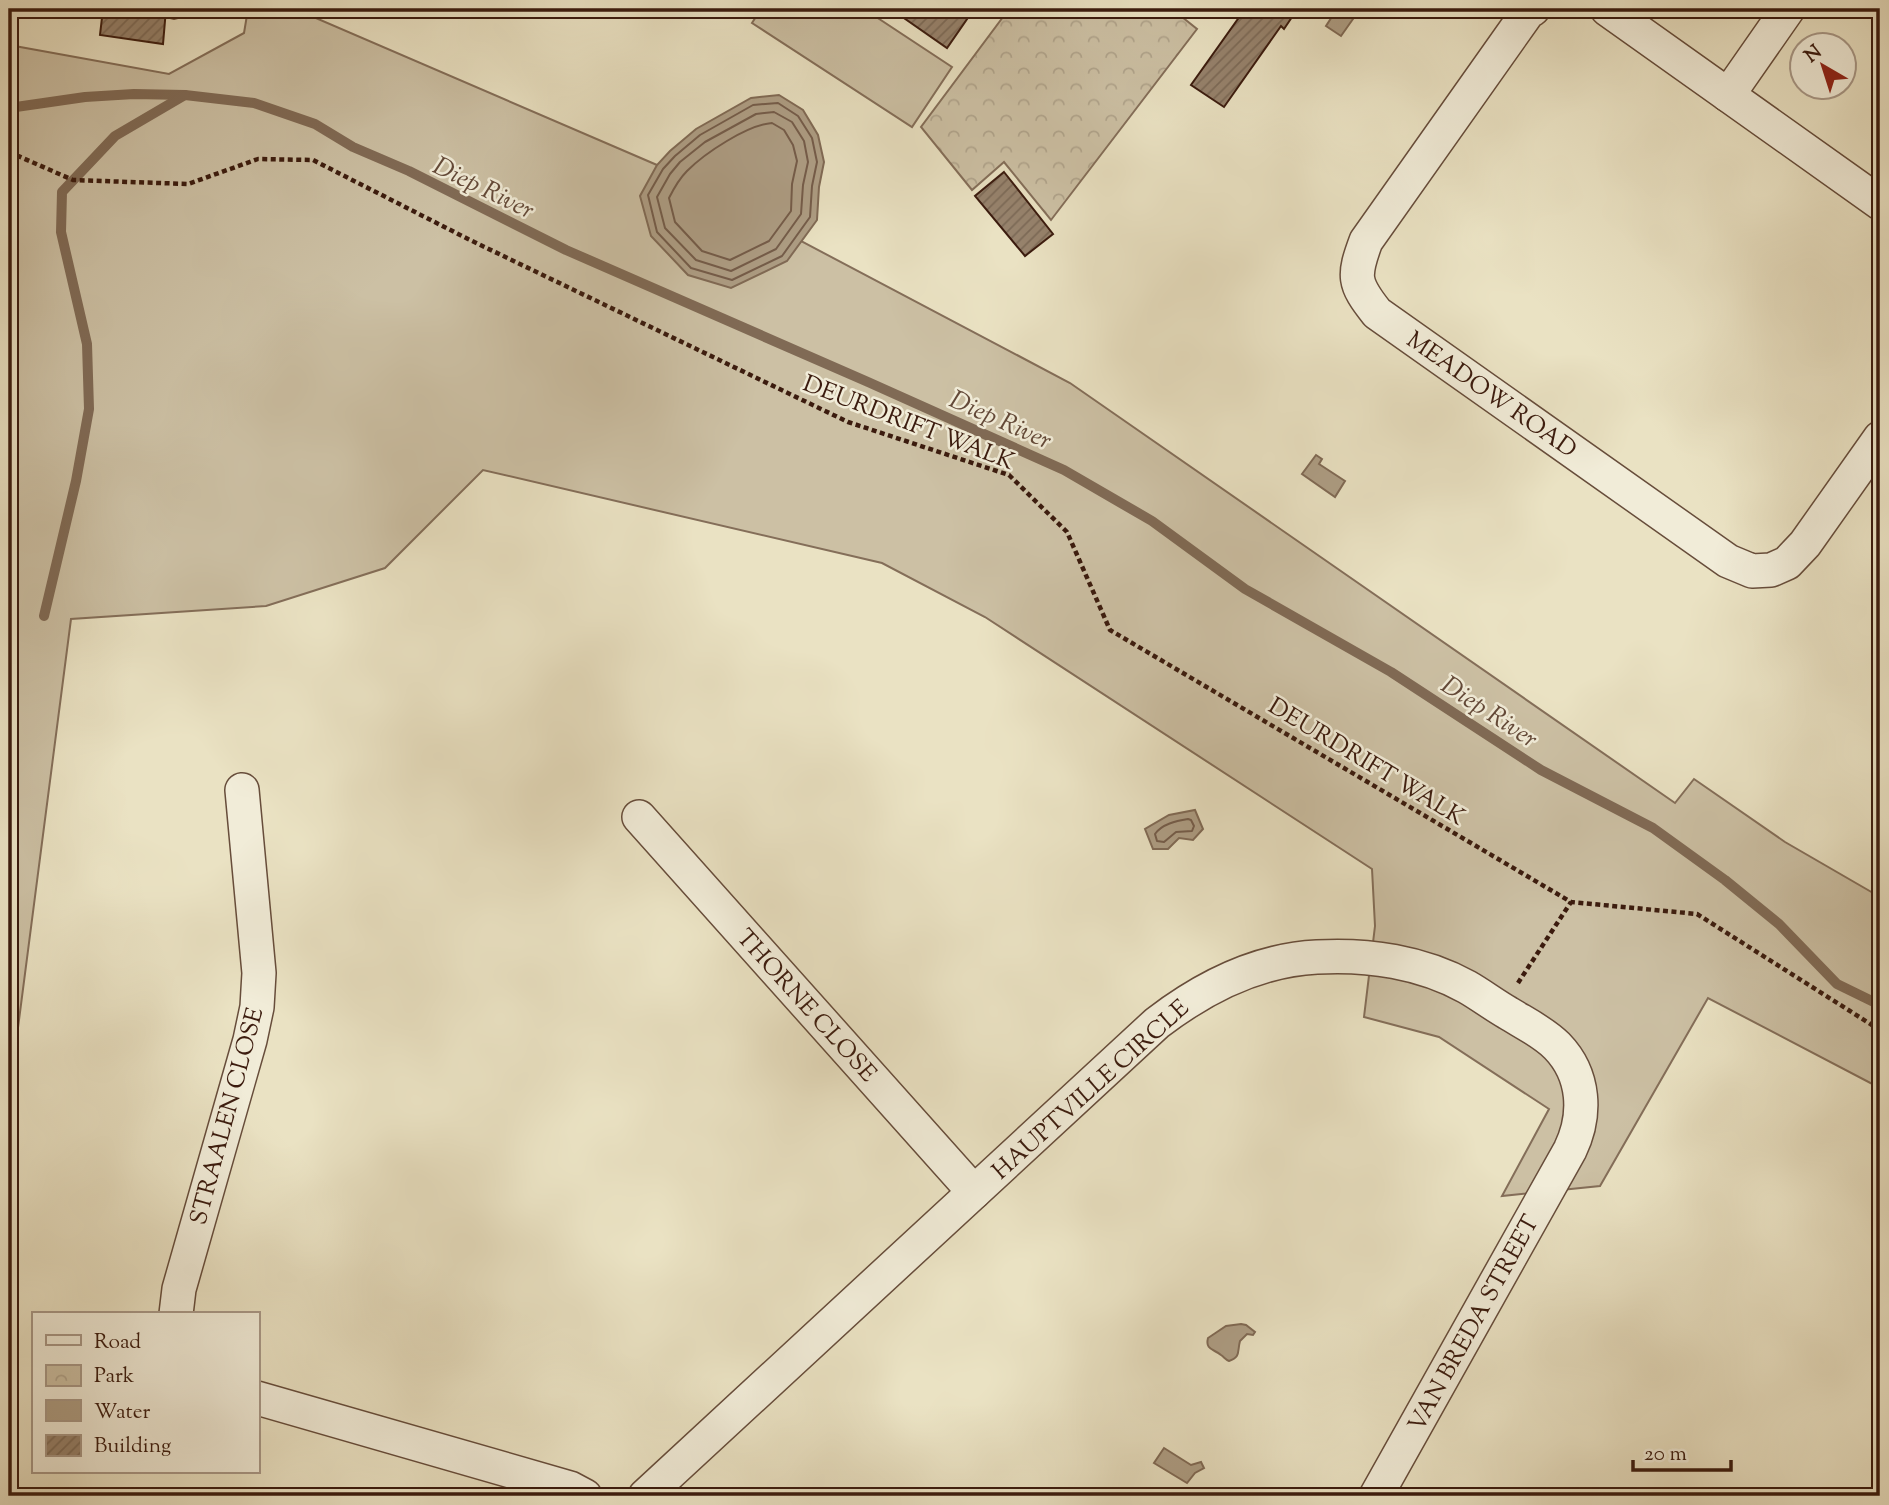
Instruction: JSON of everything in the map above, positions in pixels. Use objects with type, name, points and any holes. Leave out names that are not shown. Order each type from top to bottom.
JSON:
[{"type":"street","name":"MEADOW ROAD","points":[[1533,9],[1528,12],[1366,241],[1357,266],[1360,292],[1377,313],[1728,561],[1752,571],[1771,569],[1787,563],[1805,544],[1880,438]]},
{"type":"street","points":[[1607,9],[1880,203]]},
{"type":"street","points":[[1728,95],[1788,9]]},
{"type":"street","name":"STRAALEN CLOSE","points":[[176,1312],[179,1289],[257,1007],[259,973],[242,790]]},
{"type":"street","name":"THORNE CLOSE","points":[[639,817],[974,1192]]},
{"type":"street","name":"HAUPTVILLE CIRCLE","points":[[645,1496],[1157,1023],[1204,990],[1247,971],[1314,957],[1377,958],[1408,964],[1467,987],[1543,1035],[1567,1058],[1579,1087],[1581,1111],[1577,1135],[1570,1150]]},
{"type":"street","name":"VAN BREDA STREET","points":[[1376,1496],[1570,1150]]},
{"type":"street","points":[[259,1399],[570,1489],[585,1496]]},
{"type":"path","name":"DEURDRIFT WALK","points":[[9,152],[73,180],[188,184],[258,159],[313,160],[468,239],[848,422],[1009,475],[1067,532],[1110,630],[1572,902],[1697,914],[1872,1025],[1880,1027]]},
{"type":"path","points":[[1502,1009],[1572,902]]},
{"type":"green space","points":[[248,9],[295,9],[657,165],[1070,383],[1675,803],[1694,779],[1785,842],[1880,897],[1880,1088],[1708,998],[1600,1186],[1502,1196],[1549,1109],[1439,1037],[1364,1017],[1375,926],[1372,869],[985,617],[882,563],[483,470],[385,568],[266,606],[71,619],[9,1097],[9,45],[169,74],[244,33]]},
{"type":"green space","points":[[761,9],[864,9],[952,67],[912,127],[752,23]]},
{"type":"green space","points":[[1009,9],[1172,9],[1197,29],[1051,220],[1004,162],[972,190],[921,127]]},
{"type":"water","points":[[1337,9],[1360,9],[1341,36],[1326,26]]},
{"type":"water","points":[[779,95],[803,110],[818,135],[824,162],[817,220],[787,261],[731,288],[688,275],[651,236],[640,196],[657,165],[696,129],[751,98]]},
{"type":"water","points":[[1316,455],[1322,459],[1319,464],[1345,481],[1335,497],[1302,474]]},
{"type":"water","points":[[1195,810],[1203,829],[1193,840],[1179,838],[1168,849],[1153,849],[1145,829],[1169,815]]},
{"type":"water","points":[[1241,1324],[1255,1332],[1253,1335],[1247,1334],[1240,1341],[1235,1358],[1229,1361],[1209,1347],[1208,1338],[1226,1326]]},
{"type":"water","points":[[1164,1448],[1191,1465],[1201,1462],[1204,1468],[1195,1473],[1187,1483],[1154,1463]]},
{"type":"building","points":[[103,9],[166,9],[163,44],[100,35]]},
{"type":"building","points":[[891,9],[974,9],[947,48]]},
{"type":"building","points":[[1245,9],[1296,11],[1284,29],[1281,26],[1224,107],[1191,85]]},
{"type":"building","points":[[1004,172],[1053,234],[1025,256],[975,196]]},
{"type":"waterway","name":"Diep River","points":[[9,108],[85,97],[134,94],[185,95],[254,103],[315,124],[353,147],[409,171],[566,250],[1064,470],[1152,521],[1245,589],[1391,672],[1541,770],[1653,828],[1725,880],[1779,924],[1837,984],[1880,1005]]},
{"type":"waterway","points":[[44,616],[76,481],[89,409],[87,344],[61,232],[62,192],[115,136],[185,95]]}]
